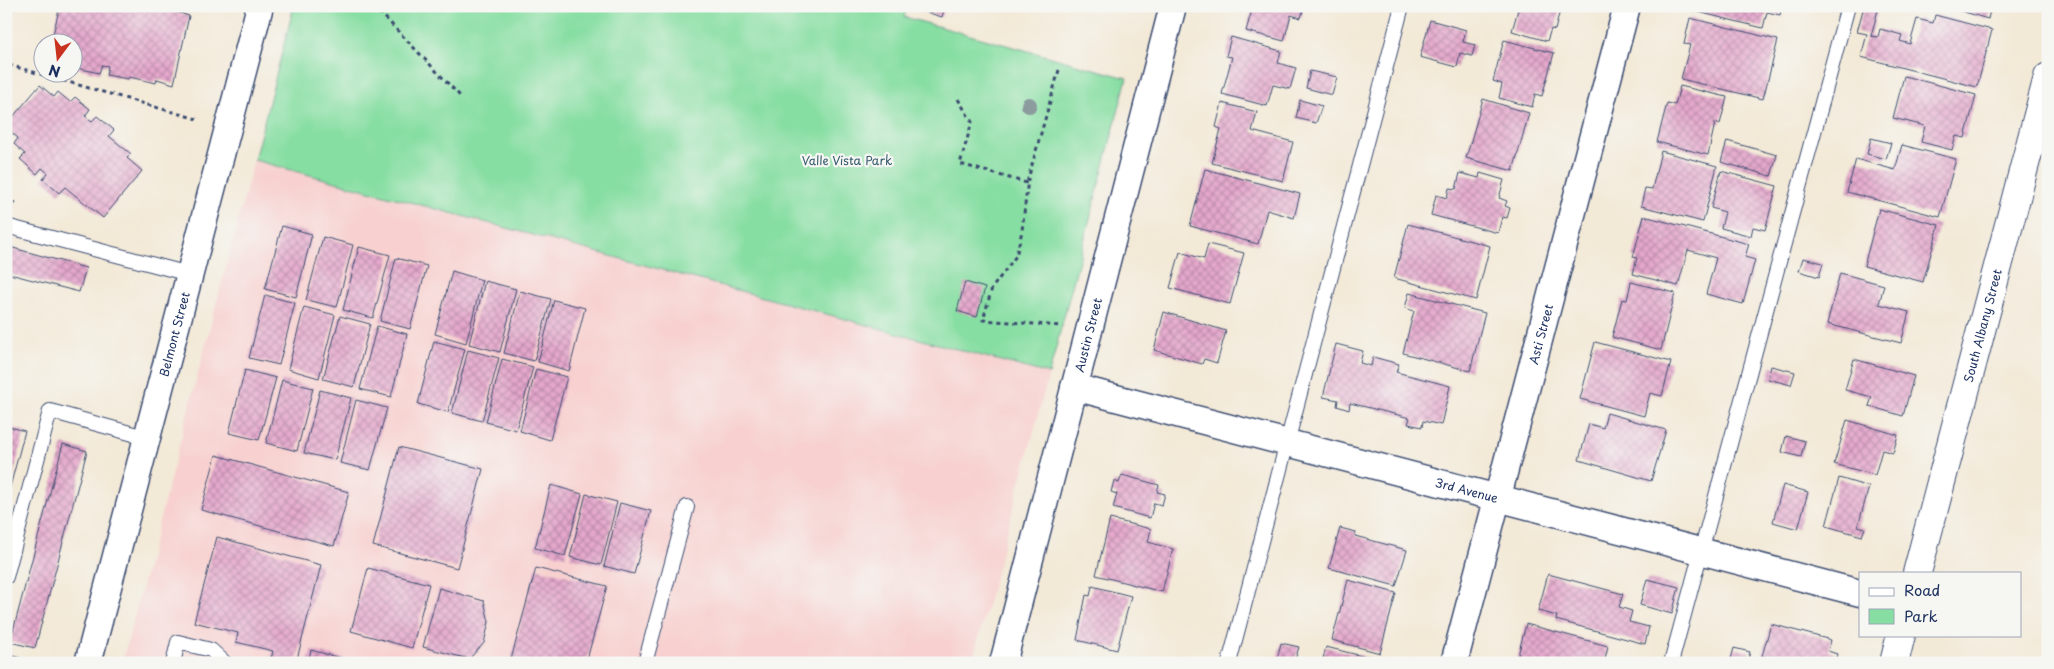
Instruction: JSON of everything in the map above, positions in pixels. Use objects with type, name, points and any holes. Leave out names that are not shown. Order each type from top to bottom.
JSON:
[{"type":"street","name":"Belmont Street","points":[[88,663],[260,6]]},
{"type":"street","name":"Austin Street","points":[[1003,663],[1173,6]]},
{"type":"street","name":"Asti Street","points":[[1454,663],[1627,6]]},
{"type":"street","name":"South Albany Street","points":[[1917,572],[2048,77]]},
{"type":"street","name":"3rd Avenue","points":[[1074,387],[1859,593]]},
{"type":"street","points":[[1894,663],[1901,636]]},
{"type":"lane","points":[[1228,663],[1402,6]]},
{"type":"lane","points":[[1671,663],[1848,6]]},
{"type":"lane","points":[[6,226],[189,274]]},
{"type":"lane","points":[[6,576],[50,411],[148,438]]},
{"type":"lane","points":[[645,663],[686,507]]},
{"type":"lane","points":[[173,663],[178,642],[211,650],[225,663]]},
{"type":"path","points":[[6,14],[10,13],[12,6]]},
{"type":"path","points":[[374,6],[461,97]]},
{"type":"path","points":[[6,43],[10,57],[6,78]]},
{"type":"path","points":[[9,65],[197,119]]},
{"type":"path","points":[[1059,70],[1027,183],[1022,231],[1016,256],[992,288],[983,320],[1062,326]]},
{"type":"path","points":[[958,99],[972,122],[960,164],[1027,183]]},
{"type":"shaded area","points":[[254,160],[1049,374],[972,663],[122,663]]},
{"type":"green space","name":"Valle Vista Park","points":[[294,6],[907,6],[904,17],[1127,78],[1049,374],[254,160]]},
{"type":"building","points":[[60,6],[159,6],[189,16],[174,84],[157,79],[156,83],[129,77],[128,79],[106,75],[108,66],[102,65],[99,73],[82,69],[82,32],[54,32]]},
{"type":"building","points":[[920,6],[945,6],[942,17],[919,10]]},
{"type":"building","points":[[1253,6],[1304,6],[1301,18],[1291,15],[1284,41],[1246,31]]},
{"type":"building","points":[[1519,6],[1561,6],[1555,30],[1551,29],[1547,41],[1512,31]]},
{"type":"building","points":[[1691,6],[1782,6],[1780,15],[1767,12],[1763,28],[1690,10]]},
{"type":"building","points":[[1864,6],[1879,6],[1871,36],[1878,37],[1880,29],[1902,35],[1900,41],[1910,44],[1917,19],[1933,23],[1935,15],[1992,30],[1977,87],[1861,57],[1867,34],[1857,32]]},
{"type":"building","points":[[1944,6],[1991,6],[1988,19]]},
{"type":"building","points":[[1690,18],[1778,40],[1763,99],[1681,79],[1690,45],[1684,44]]},
{"type":"building","points":[[1430,20],[1466,30],[1463,42],[1475,45],[1472,56],[1460,53],[1457,67],[1420,57]]},
{"type":"building","points":[[1231,37],[1281,51],[1278,63],[1296,68],[1290,89],[1273,85],[1267,106],[1222,94],[1232,57],[1226,56]]},
{"type":"building","points":[[1504,40],[1554,53],[1542,96],[1535,94],[1532,107],[1499,98],[1502,84],[1493,81]]},
{"type":"building","points":[[1310,71],[1337,77],[1332,95],[1306,88]]},
{"type":"building","points":[[1904,76],[1976,95],[1965,138],[1956,136],[1952,150],[1921,142],[1925,126],[1893,118]]},
{"type":"building","points":[[40,85],[54,97],[58,92],[70,102],[75,97],[90,109],[85,116],[92,121],[97,116],[114,130],[109,136],[131,154],[127,158],[142,171],[103,218],[65,187],[59,193],[43,179],[48,173],[42,168],[37,174],[20,159],[25,154],[14,144],[18,138],[6,128],[6,125]]},
{"type":"building","points":[[1680,86],[1727,97],[1720,124],[1715,123],[1708,155],[1657,142],[1667,103],[1675,105]]},
{"type":"building","points":[[1483,99],[1529,113],[1513,171],[1466,158]]},
{"type":"building","points":[[1300,100],[1322,106],[1316,123],[1296,118]]},
{"type":"building","points":[[1222,103],[1257,112],[1252,131],[1293,142],[1283,181],[1212,163],[1221,129],[1216,127]]},
{"type":"building","points":[[1871,138],[1891,143],[1886,159],[1867,154]]},
{"type":"building","points":[[1727,141],[1777,155],[1771,176],[1721,162]]},
{"type":"building","points":[[1902,145],[1956,159],[1940,217],[1847,192],[1856,159],[1895,170]]},
{"type":"building","points":[[1661,151],[1717,166],[1703,222],[1641,206],[1645,188],[1652,189]]},
{"type":"building","points":[[1205,169],[1300,194],[1294,218],[1267,210],[1258,244],[1190,226]]},
{"type":"building","points":[[1721,171],[1777,186],[1765,230],[1753,227],[1751,236],[1721,228],[1725,212],[1711,208]]},
{"type":"building","points":[[1460,173],[1479,178],[1480,173],[1504,180],[1499,198],[1507,201],[1505,206],[1510,208],[1507,218],[1502,217],[1498,233],[1431,215],[1436,195],[1447,198],[1449,188],[1456,189]]},
{"type":"building","points":[[1879,209],[1939,225],[1923,282],[1864,266]]},
{"type":"building","points":[[1644,216],[1749,244],[1745,257],[1755,260],[1743,304],[1706,294],[1716,258],[1688,250],[1678,286],[1633,274],[1637,258],[1633,257]]},
{"type":"building","points":[[1408,224],[1490,246],[1476,300],[1394,278]]},
{"type":"building","points":[[282,226],[312,234],[296,297],[265,289]]},
{"type":"building","points":[[323,237],[353,245],[337,307],[306,300]]},
{"type":"building","points":[[1208,244],[1244,253],[1230,304],[1170,288],[1180,252],[1204,259]]},
{"type":"building","points":[[6,246],[86,268],[79,292],[6,273]]},
{"type":"building","points":[[359,247],[390,255],[373,318],[343,310]]},
{"type":"building","points":[[396,258],[427,266],[410,329],[380,321]]},
{"type":"building","points":[[1803,258],[1823,263],[1819,277],[1799,271]]},
{"type":"building","points":[[452,271],[482,280],[466,343],[435,334]]},
{"type":"building","points":[[1840,273],[1884,285],[1879,304],[1909,312],[1901,343],[1827,324]]},
{"type":"building","points":[[485,281],[516,289],[500,352],[469,344]]},
{"type":"building","points":[[965,282],[985,288],[977,317],[957,311]]},
{"type":"building","points":[[1631,282],[1675,293],[1661,350],[1612,337],[1622,299],[1627,300]]},
{"type":"building","points":[[520,291],[551,299],[534,361],[504,353]]},
{"type":"building","points":[[1409,293],[1485,313],[1470,371],[1403,353],[1414,311],[1405,308]]},
{"type":"building","points":[[265,295],[295,303],[279,365],[249,358]]},
{"type":"building","points":[[554,300],[585,308],[569,371],[538,362]]},
{"type":"building","points":[[304,307],[335,315],[319,378],[288,369]]},
{"type":"building","points":[[1164,312],[1226,331],[1217,363],[1204,359],[1202,364],[1154,350]]},
{"type":"building","points":[[340,316],[370,324],[354,387],[323,379]]},
{"type":"building","points":[[377,326],[407,334],[391,397],[360,389]]},
{"type":"building","points":[[434,341],[465,349],[448,412],[418,404]]},
{"type":"building","points":[[1595,342],[1671,362],[1662,396],[1650,393],[1644,416],[1580,399]]},
{"type":"building","points":[[1336,344],[1363,351],[1360,363],[1371,366],[1373,357],[1399,364],[1396,372],[1450,386],[1441,425],[1423,421],[1422,427],[1408,424],[1410,418],[1350,403],[1349,410],[1337,406],[1338,400],[1323,397]]},
{"type":"building","points":[[468,350],[499,358],[482,421],[452,413]]},
{"type":"building","points":[[502,359],[533,367],[516,430],[486,422]]},
{"type":"building","points":[[1854,359],[1914,376],[1903,416],[1869,406],[1872,397],[1845,390]]},
{"type":"building","points":[[1771,366],[1795,372],[1791,385],[1768,379]]},
{"type":"building","points":[[536,369],[567,377],[550,440],[520,431]]},
{"type":"building","points":[[245,370],[276,378],[259,440],[229,433]]},
{"type":"building","points":[[282,380],[313,388],[297,451],[266,443]]},
{"type":"building","points":[[320,390],[351,398],[335,460],[304,453]]},
{"type":"building","points":[[356,400],[387,408],[370,470],[340,463]]},
{"type":"building","points":[[1607,413],[1666,430],[1651,481],[1579,460],[1589,424],[1603,428]]},
{"type":"building","points":[[1847,420],[1898,435],[1893,453],[1882,450],[1875,475],[1834,464]]},
{"type":"building","points":[[6,426],[25,431],[7,498],[6,498]]},
{"type":"building","points":[[1786,436],[1805,441],[1801,457],[1782,452]]},
{"type":"building","points":[[63,444],[87,451],[35,648],[10,642]]},
{"type":"building","points":[[399,447],[483,469],[457,568],[373,546]]},
{"type":"building","points":[[216,455],[349,492],[334,546],[201,510]]},
{"type":"building","points":[[1122,475],[1159,485],[1157,492],[1165,494],[1162,505],[1154,503],[1150,518],[1113,508],[1117,494],[1111,492],[1114,481],[1119,483]]},
{"type":"building","points":[[1839,478],[1869,487],[1858,526],[1865,528],[1862,536],[1826,526]]},
{"type":"building","points":[[551,485],[582,494],[565,556],[535,548]]},
{"type":"building","points":[[1783,485],[1808,492],[1798,529],[1773,522]]},
{"type":"building","points":[[586,494],[617,502],[601,565],[570,557]]},
{"type":"building","points":[[620,503],[651,511],[634,574],[604,566]]},
{"type":"building","points":[[1110,519],[1151,529],[1148,542],[1173,549],[1162,592],[1096,575]]},
{"type":"building","points":[[1340,528],[1356,532],[1355,536],[1407,550],[1396,586],[1329,568]]},
{"type":"building","points":[[217,537],[321,565],[296,663],[270,663],[273,651],[236,642],[238,633],[194,622]]},
{"type":"building","points":[[368,568],[429,584],[412,648],[351,631]]},
{"type":"building","points":[[536,568],[607,586],[586,663],[510,663]]},
{"type":"building","points":[[1548,574],[1623,594],[1619,607],[1632,611],[1629,622],[1649,627],[1645,644],[1556,620],[1557,616],[1538,611]]},
{"type":"building","points":[[1647,579],[1679,587],[1672,614],[1640,605]]},
{"type":"building","points":[[1348,580],[1396,593],[1380,653],[1332,640]]},
{"type":"building","points":[[1092,586],[1131,596],[1117,650],[1077,640],[1086,595],[1090,596]]},
{"type":"building","points":[[439,588],[484,601],[489,622],[484,643],[469,659],[423,647]]},
{"type":"building","points":[[1526,624],[1608,646],[1604,663],[1516,663]]},
{"type":"building","points":[[1771,624],[1831,640],[1828,651],[1837,654],[1835,663],[1783,663],[1762,656]]},
{"type":"building","points":[[1281,643],[1299,647],[1294,663],[1276,663]]},
{"type":"building","points":[[1326,647],[1378,660],[1377,663],[1322,663]]},
{"type":"building","points":[[1734,648],[1750,652],[1747,663],[1730,663]]},
{"type":"building","points":[[311,650],[355,662],[355,663],[308,663]]},
{"type":"building","points":[[6,654],[31,661],[30,663],[6,663]]}]
